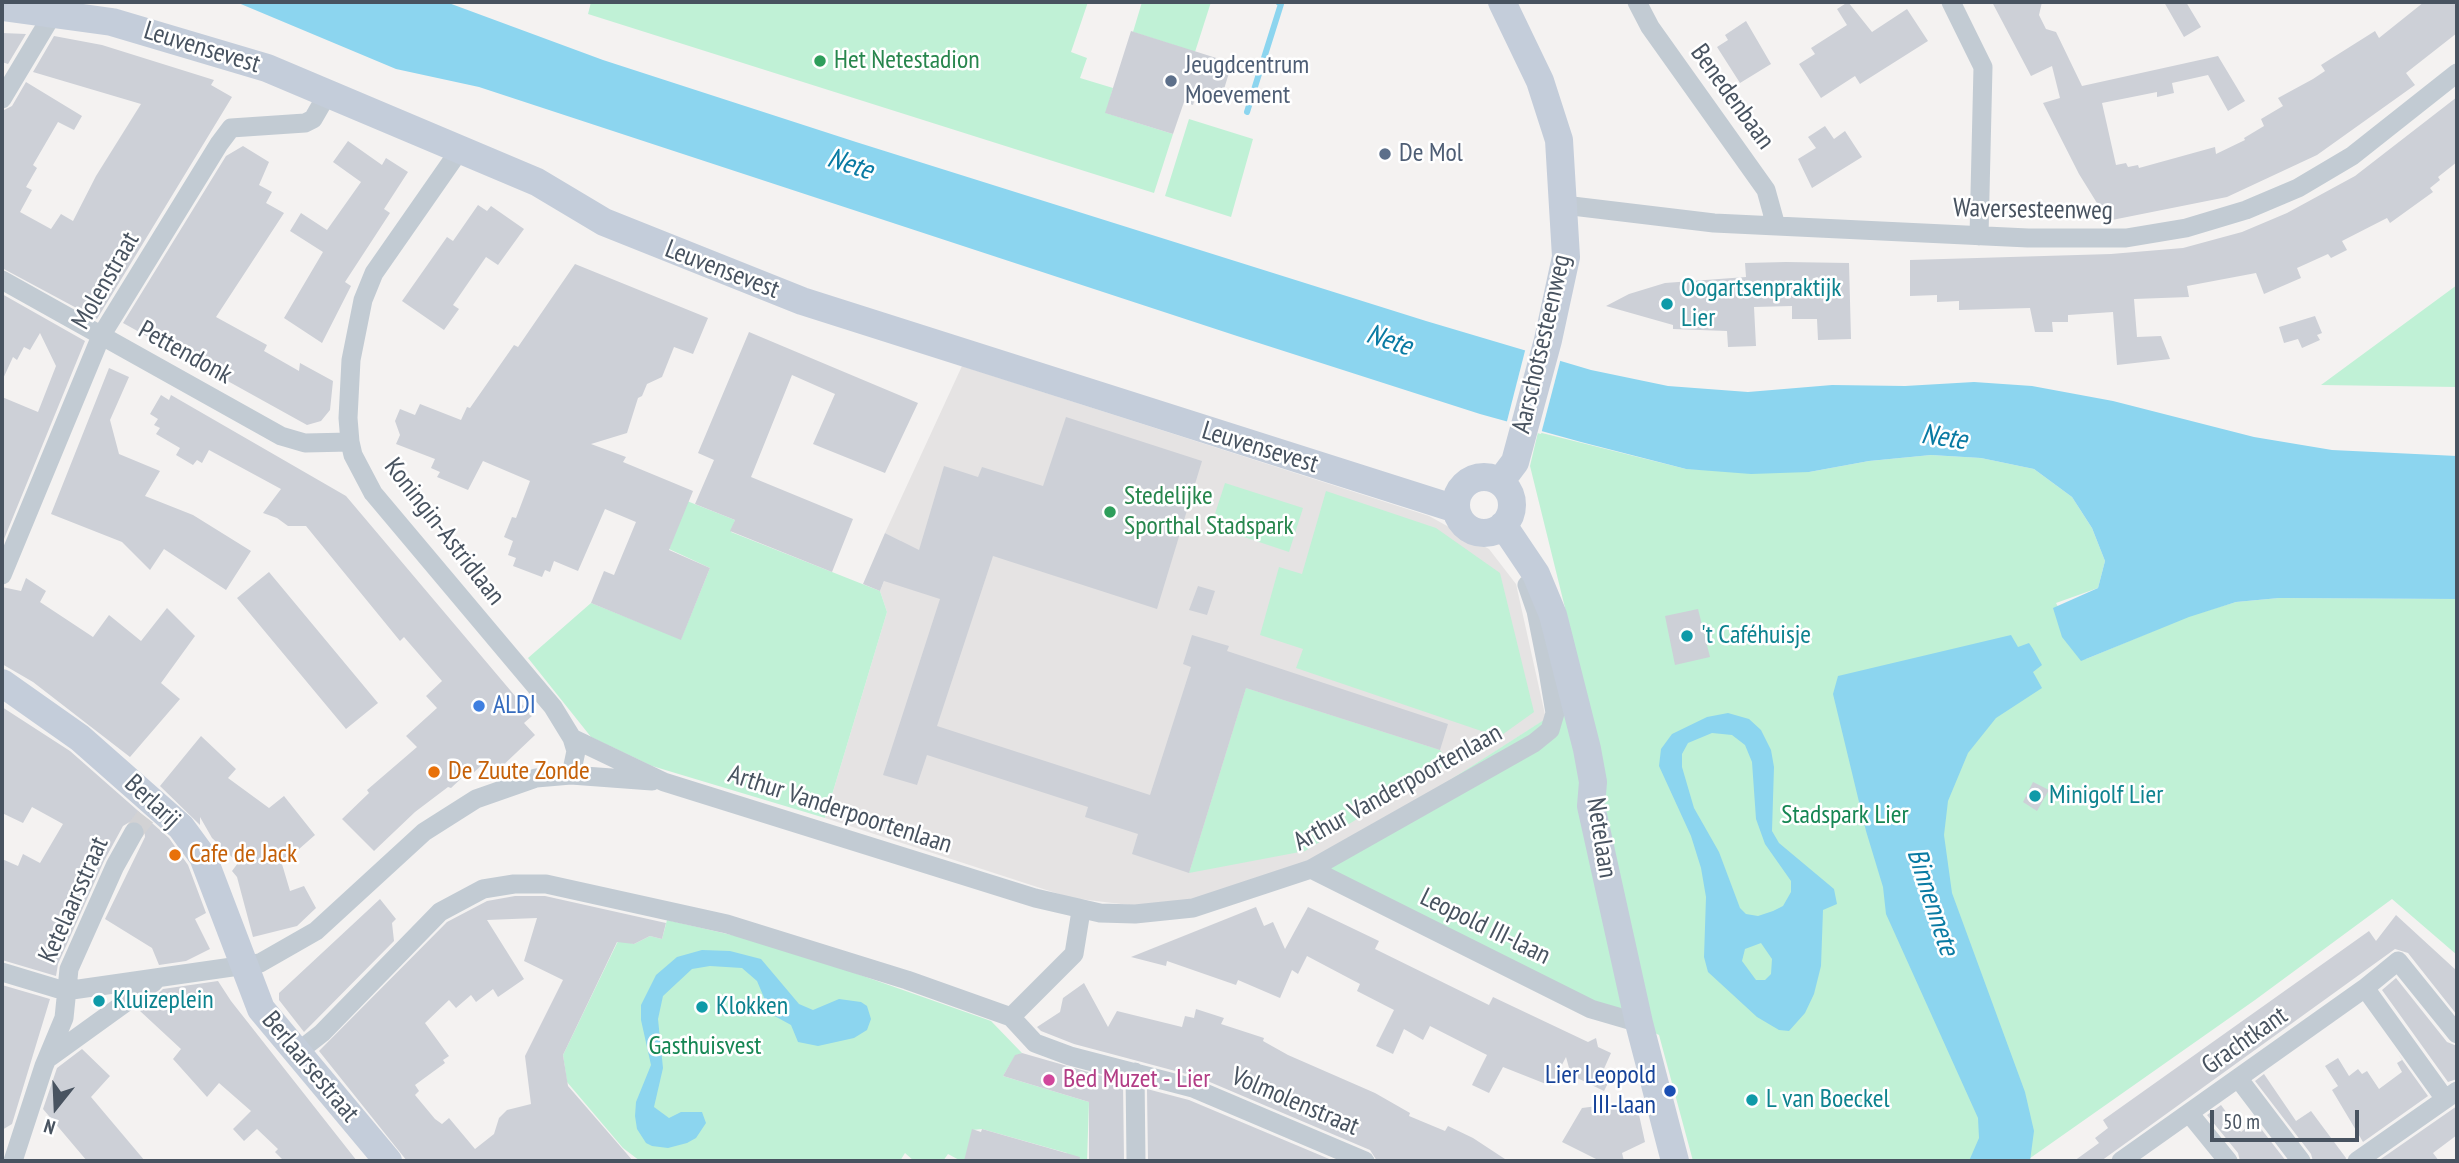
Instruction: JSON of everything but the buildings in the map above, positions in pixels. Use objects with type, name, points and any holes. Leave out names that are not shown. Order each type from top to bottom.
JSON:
[{"type":"street","name":"Aarschotsesteenweg","points":[[1500,482],[1514,462],[1520,442],[1548,340],[1566,257],[1559,139],[1540,81],[1502,2]]},
{"type":"street","name":"Benedenbaan","points":[[1637,2],[1650,27],[1766,190],[1776,226]]},
{"type":"street","points":[[1951,2],[1983,68],[1979,236]]},
{"type":"street","name":"Leuvensevest","points":[[2,7],[54,12],[134,28],[267,68],[459,151],[537,181],[604,222],[802,301],[1456,509]]},
{"type":"street","points":[[2,99],[54,12]]},
{"type":"street","name":"Waversesteenweg","points":[[1564,205],[1714,223],[1979,236],[2126,238],[2186,228],[2246,210],[2298,188],[2353,156],[2457,73]]},
{"type":"street","name":"Molenstraat","points":[[2,575],[101,336],[231,128],[305,123],[313,119],[328,93]]},
{"type":"street","name":"Koningin-Astridlaan","points":[[459,151],[374,273],[363,300],[351,360],[348,418],[350,442],[353,455],[373,493],[553,707],[572,738]]},
{"type":"street","name":"Pettendonk","points":[[2,280],[281,436],[305,443],[350,442]]},
{"type":"street","points":[[1479,478],[1500,482],[1507,490],[1512,506],[1498,529],[1480,533],[1467,528],[1456,509],[1457,496],[1470,481],[1479,478]]},
{"type":"street","name":"Arthur Vanderpoortenlaan","points":[[572,738],[664,782],[999,888],[1081,911],[1135,914],[1193,908],[1311,869],[1534,743],[1550,730],[1555,713],[1536,611],[1522,572],[1498,529]]},
{"type":"street","name":"Netelaan","points":[[1498,529],[1536,574],[1553,615],[1587,749],[1593,782],[1591,806],[1639,1023],[1675,1161]]},
{"type":"street","name":"Berlarij","points":[[2,683],[80,738],[146,817],[181,828],[203,857],[244,967]]},
{"type":"street","points":[[570,775],[576,751],[572,738]]},
{"type":"street","name":"Arthur Vanderpoortenlaan","points":[[244,967],[268,961],[316,931],[424,832],[464,806],[501,788],[536,778],[570,775],[664,782]]},
{"type":"street","name":"Ketelaarsstraat","points":[[65,991],[69,969],[115,866],[146,817]]},
{"type":"street","name":"Leopold III-laan","points":[[1311,869],[1591,1009],[1639,1023]]},
{"type":"street","points":[[299,1051],[322,1033],[440,912],[483,889],[514,884],[546,884],[773,937],[1012,1017],[1074,954],[1081,911]]},
{"type":"street","name":"Grachtkant","points":[[2121,1161],[2365,988],[2398,961],[2457,1034]]},
{"type":"street","points":[[2,972],[65,991],[156,980],[199,969],[244,967]]},
{"type":"street","name":"Berlaarsestraat","points":[[244,967],[261,1009],[299,1051],[388,1161]]},
{"type":"street","points":[[50,1057],[156,980]]},
{"type":"street","points":[[2357,1161],[2451,1095],[2365,988]]},
{"type":"street","points":[[13,1161],[44,1066],[64,1018],[65,991]]},
{"type":"street","name":"Volmolenstraat","points":[[1012,1017],[1035,1043],[1070,1056],[1135,1072],[1227,1100],[1365,1161]]},
{"type":"street","points":[[1135,1072],[1136,1161]]},
{"type":"street","points":[[2238,1079],[2301,1161]]},
{"type":"street","points":[[2189,1113],[2228,1161]]},
{"type":"street","points":[[2,1130],[22,1135]]},
{"type":"shaded area","points":[[962,366],[1429,516],[1489,549],[1516,584],[1546,719],[1311,869],[1193,908],[1138,906],[1071,898],[825,818],[887,612],[880,591],[901,541],[885,533]]},
{"type":"green space","points":[[591,2],[1088,2],[1071,52],[1087,58],[1080,78],[1113,88],[1106,113],[1173,134],[1154,193],[588,14]]},
{"type":"green space","points":[[1142,2],[1211,2],[1195,52],[1133,32]]},
{"type":"green space","points":[[1189,119],[1253,139],[1231,217],[1165,196]]},
{"type":"green space","points":[[2457,285],[2457,387],[2321,385]]},
{"type":"green space","name":"Stadspark Lier","points":[[1538,432],[1686,469],[1809,472],[1869,461],[1931,455],[1981,458],[2034,469],[2072,497],[2092,528],[2105,561],[2098,588],[2056,603],[2086,659],[2189,616],[2236,602],[2279,598],[2457,599],[2457,955],[2392,899],[2255,1000],[2026,1161],[1693,1161],[1659,1035],[1311,869],[1586,693],[1530,466]]},
{"type":"green space","points":[[1225,483],[1303,508],[1289,552],[1211,526]]},
{"type":"green space","points":[[1326,491],[1436,528],[1500,573],[1534,712],[1499,737],[1296,668],[1303,649],[1260,635],[1279,567],[1302,574]]},
{"type":"green space","points":[[687,501],[735,520],[731,532],[880,591],[887,612],[825,818],[652,766],[591,737],[528,658],[591,603],[681,639],[710,568],[669,549]]},
{"type":"green space","points":[[1246,688],[1440,750],[1450,762],[1305,851],[1189,873]]},
{"type":"green space","name":"Gasthuisvest","points":[[667,920],[775,945],[991,1021],[1022,1053],[1015,1056],[1003,1076],[1089,1102],[1087,1161],[1066,1158],[1067,1153],[982,1129],[972,1130],[974,1154],[970,1161],[961,1161],[948,1154],[943,1161],[914,1161],[905,1153],[900,1161],[640,1161],[623,1148],[567,1082],[563,1055],[619,939],[634,944],[650,936],[662,939]]},
{"type":"water","name":"Nete","points":[[236,2],[446,2],[603,60],[856,142],[1426,321],[1591,370],[1668,386],[1748,392],[1832,385],[1905,386],[1974,382],[2032,386],[2113,401],[2254,437],[2332,450],[2457,456],[2457,599],[2279,598],[2236,602],[2189,617],[2081,661],[2062,637],[2053,608],[2098,588],[2105,561],[2092,528],[2072,497],[2034,469],[1981,458],[1931,455],[1869,461],[1809,472],[1751,474],[1686,469],[1581,442],[1480,414],[1237,336],[479,87],[396,69]]},
{"type":"water","name":"Binnennete","points":[[2011,635],[2018,647],[2029,643],[2033,649],[2042,665],[2033,672],[2042,688],[1996,718],[1968,753],[1948,801],[1944,835],[1952,893],[2025,1092],[2034,1131],[2030,1161],[1969,1161],[1979,1138],[1978,1118],[1886,914],[1883,887],[1866,831],[1833,694],[1838,676]]},
{"type":"water","points":[[1728,713],[1749,719],[1761,730],[1771,750],[1774,767],[1772,831],[1779,843],[1834,889],[1837,904],[1823,910],[1821,966],[1814,994],[1805,1013],[1789,1031],[1779,1030],[1757,1017],[1708,972],[1704,957],[1706,897],[1701,868],[1691,836],[1659,766],[1661,749],[1672,734],[1707,717]],"holes":[[[1712,733],[1732,735],[1745,745],[1752,762],[1756,819],[1765,844],[1791,881],[1791,892],[1783,906],[1758,916],[1746,914],[1740,908],[1719,852],[1694,808],[1682,767],[1682,754],[1688,743]],[[1761,943],[1772,959],[1771,974],[1765,980],[1756,980],[1742,961],[1745,949]]]},
{"type":"water","points":[[702,950],[730,951],[761,959],[799,1004],[813,1010],[839,999],[861,1002],[867,1006],[871,1019],[867,1030],[854,1038],[818,1046],[798,1042],[791,1025],[771,1014],[757,981],[742,968],[710,966],[692,969],[663,996],[658,1019],[663,1068],[654,1107],[669,1118],[681,1112],[702,1112],[706,1123],[696,1138],[687,1143],[668,1148],[652,1146],[646,1143],[637,1129],[635,1116],[636,1102],[651,1065],[641,1020],[641,1005],[656,975],[677,957]]},
{"type":"pier","points":[[1526,347],[1561,358],[1541,434],[1506,425]]},
{"type":"waterway","points":[[1247,112],[1281,4],[1278,2]]},
{"type":"tunnel","points":[[134,832],[146,816]]},
{"type":"place","name":"Het Netestadion","points":[[820,61]]},
{"type":"place","name":"Jeugdcentrum Moevement","points":[[1171,81]]},
{"type":"place","name":"De Mol","points":[[1385,154]]},
{"type":"place","name":"Oogartsenpraktijk Lier","points":[[1667,304]]},
{"type":"place","name":"Stedelijke Sporthal Stadspark","points":[[1110,512]]},
{"type":"place","name":"'t Caféhuisje","points":[[1687,636]]},
{"type":"place","name":"ALDI","points":[[479,706]]},
{"type":"place","name":"De Zuute Zonde","points":[[434,772]]},
{"type":"place","name":"Minigolf Lier","points":[[2035,796]]},
{"type":"place","name":"Cafe de Jack","points":[[175,855]]},
{"type":"place","name":"Kluizeplein","points":[[99,1001]]},
{"type":"place","name":"Klokken","points":[[702,1007]]},
{"type":"place","name":"Bed Muzet - Lier","points":[[1049,1080]]},
{"type":"place","name":"Lier Leopold III-laan","points":[[1670,1091]]},
{"type":"place","name":"L van Boeckel","points":[[1752,1100]]}]
